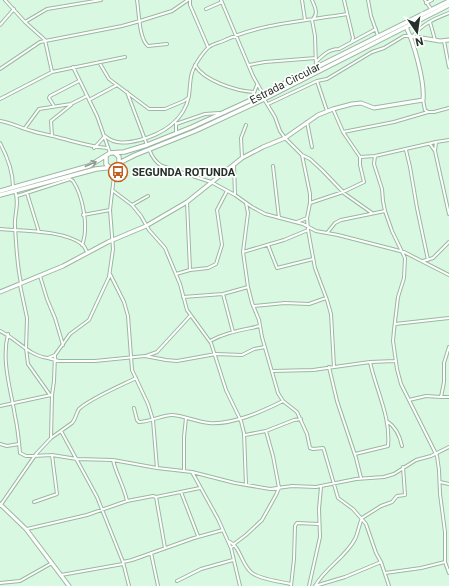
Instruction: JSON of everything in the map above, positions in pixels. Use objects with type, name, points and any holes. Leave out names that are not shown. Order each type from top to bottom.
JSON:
[{"type":"main road","name":"Estrada Circular","points":[[119,163],[176,133],[251,100],[449,1]]},
{"type":"main road","name":"Estrada Circular","points":[[115,153],[148,147],[195,131],[449,5]]},
{"type":"main road","points":[[0,191],[89,166],[110,153],[115,153],[119,157],[119,163],[115,167],[96,169],[0,195]]},
{"type":"main road","points":[[106,156],[105,161],[109,167]]},
{"type":"street","points":[[5,0],[25,22],[45,40],[52,72]]},
{"type":"street","points":[[25,22],[47,9],[101,0]]},
{"type":"street","points":[[137,0],[142,37],[147,45],[155,46],[167,44]]},
{"type":"street","points":[[0,69],[30,48],[45,40],[140,21],[172,11],[189,0],[208,47]]},
{"type":"street","points":[[302,0],[305,20]]},
{"type":"street","points":[[312,0],[316,14],[312,20],[316,68]]},
{"type":"street","points":[[344,0],[355,39]]},
{"type":"street","points":[[368,0],[378,36]]},
{"type":"street","points":[[431,9],[426,1],[432,0]]},
{"type":"street","points":[[206,9],[221,1],[257,84],[263,94]]},
{"type":"street","points":[[184,3],[190,5]]},
{"type":"street","points":[[0,25],[14,9]]},
{"type":"street","points":[[412,36],[420,27],[449,13]]},
{"type":"street","points":[[105,136],[114,142],[122,143],[145,139],[164,131],[176,122],[186,107],[192,70],[208,47],[235,35],[270,26],[347,14]]},
{"type":"street","points":[[429,22],[435,40]]},
{"type":"street","points":[[406,27],[412,36],[420,72],[425,110],[428,112]]},
{"type":"street","points":[[316,62],[327,52],[334,49],[339,49],[376,29]]},
{"type":"street","points":[[268,104],[317,81],[327,79],[338,71],[372,52],[384,48],[404,36],[444,41],[449,40]]},
{"type":"street","points":[[444,41],[449,67]]},
{"type":"street","points":[[0,99],[52,72],[125,56]]},
{"type":"street","points":[[249,65],[271,61],[316,58]]},
{"type":"street","points":[[99,62],[106,75],[149,109],[165,109],[184,101],[188,97]]},
{"type":"street","points":[[195,65],[198,70],[214,81],[243,92],[254,92]]},
{"type":"street","points":[[73,67],[97,116],[110,153]]},
{"type":"street","points":[[54,106],[49,98],[50,96],[79,81]]},
{"type":"street","points":[[317,81],[327,111]]},
{"type":"street","points":[[251,100],[257,84]]},
{"type":"street","points":[[89,100],[117,85]]},
{"type":"street","points":[[126,91],[153,158],[162,166],[211,182],[265,214],[296,222],[316,231],[404,252],[449,275]]},
{"type":"street","points":[[52,136],[51,121],[72,104],[87,96]]},
{"type":"street","points":[[264,98],[285,138],[302,155],[317,165],[343,192],[357,204],[372,213]]},
{"type":"street","points":[[0,292],[63,266],[113,240],[146,226],[187,202],[242,158],[285,138],[307,122],[327,111],[360,103],[374,108],[423,100]]},
{"type":"street","points":[[25,128],[39,108],[72,104]]},
{"type":"street","points":[[343,132],[394,122],[428,112],[449,108]]},
{"type":"street","points":[[310,203],[343,192],[364,182],[360,165],[360,157],[343,132],[333,109]]},
{"type":"street","points":[[176,122],[205,114],[222,113]]},
{"type":"street","points":[[0,121],[15,124],[94,148],[108,148]]},
{"type":"street","points":[[176,122],[176,133]]},
{"type":"street","points":[[307,122],[312,147]]},
{"type":"street","points":[[242,158],[241,143],[246,125]]},
{"type":"street","points":[[94,148],[105,136]]},
{"type":"street","points":[[360,157],[375,156],[406,150],[428,143],[449,140]]},
{"type":"street","points":[[436,142],[435,151],[449,214]]},
{"type":"street","points":[[0,143],[6,155],[13,181],[12,187]]},
{"type":"street","points":[[428,143],[435,151]]},
{"type":"street","points":[[406,150],[428,260]]},
{"type":"street","points":[[302,155],[310,194],[307,218],[308,228],[318,280],[326,298],[332,321],[334,367]]},
{"type":"street","points":[[375,156],[374,164],[382,189],[385,211],[392,231],[404,252],[406,263],[404,278],[398,296],[394,342],[395,361],[398,375],[436,453],[439,463],[445,539],[445,562],[449,573]]},
{"type":"street","points":[[234,164],[235,195]]},
{"type":"street","points":[[273,166],[279,218]]},
{"type":"street","points":[[48,358],[55,355],[70,334],[89,320],[109,277],[113,240],[110,210],[115,167]]},
{"type":"street","points":[[17,196],[71,180],[80,195],[85,233],[82,245]]},
{"type":"street","points":[[13,181],[18,186]]},
{"type":"street","points":[[112,190],[132,205],[141,216],[146,226],[165,248],[180,284],[186,310],[210,341],[216,354],[226,390],[245,435],[246,485]]},
{"type":"street","points":[[176,274],[215,266],[218,262],[222,245],[217,210],[227,191]]},
{"type":"street","points":[[15,192],[17,196],[15,229],[17,261],[27,318],[26,348],[28,364],[51,395]]},
{"type":"street","points":[[27,193],[39,232]]},
{"type":"street","points":[[132,205],[148,196]]},
{"type":"street","points":[[187,202],[190,270]]},
{"type":"street","points":[[246,203],[248,213],[243,252],[248,287],[278,392],[283,400],[293,408],[301,419],[307,434],[310,448],[323,448],[338,498],[362,518],[370,532],[389,586]]},
{"type":"street","points":[[248,213],[252,207]]},
{"type":"street","points":[[83,214],[110,210]]},
{"type":"street","points":[[327,233],[335,223],[341,220],[385,211]]},
{"type":"street","points":[[296,222],[307,218]]},
{"type":"street","points":[[243,252],[268,245],[308,228]]},
{"type":"street","points":[[0,229],[15,229],[59,235],[82,245],[88,253]]},
{"type":"street","points":[[422,261],[428,260],[437,254],[449,242]]},
{"type":"street","points":[[268,245],[277,268],[313,259]]},
{"type":"street","points":[[243,247],[248,250]]},
{"type":"street","points":[[110,273],[124,302],[128,316],[132,370],[148,404],[153,420],[157,468]]},
{"type":"street","points":[[40,276],[63,345]]},
{"type":"street","points":[[183,297],[223,294],[248,287]]},
{"type":"street","points":[[223,294],[233,332]]},
{"type":"street","points":[[254,306],[309,304],[326,298]]},
{"type":"street","points":[[0,331],[8,334],[36,355],[55,361],[95,361],[145,356],[157,352],[190,316]]},
{"type":"street","points":[[395,324],[449,318]]},
{"type":"street","points":[[210,341],[219,336],[260,326]]},
{"type":"street","points":[[8,334],[5,344],[12,404],[20,453],[26,456],[52,455],[77,459],[113,460],[157,468],[184,470],[246,485],[270,489],[292,486],[306,488],[321,487],[343,481],[388,476],[398,472],[416,460],[431,456],[449,447]]},
{"type":"street","points":[[145,356],[177,361],[216,354],[242,355],[254,349],[265,347]]},
{"type":"street","points":[[441,397],[444,382],[444,363],[449,347]]},
{"type":"street","points":[[51,438],[51,395],[54,381],[55,355]]},
{"type":"street","points":[[272,371],[292,372],[370,362],[395,361]]},
{"type":"street","points":[[355,454],[388,446],[388,422],[372,375],[370,362]]},
{"type":"street","points":[[329,367],[340,413],[362,478]]},
{"type":"street","points":[[69,586],[26,529],[0,505],[33,456],[51,438],[75,420],[78,410],[81,407],[136,378]]},
{"type":"street","points":[[0,406],[51,395]]},
{"type":"street","points":[[409,400],[426,396],[449,397]]},
{"type":"street","points":[[134,408],[138,422],[153,420],[170,415],[211,423],[239,419],[283,400]]},
{"type":"street","points":[[184,470],[184,437],[186,418]]},
{"type":"street","points":[[245,435],[266,431],[294,420],[301,419]]},
{"type":"street","points":[[388,422],[392,424],[397,432],[402,446]]},
{"type":"street","points":[[60,431],[77,459],[102,510],[123,563],[129,586]]},
{"type":"street","points":[[231,548],[262,520],[279,488],[273,456],[266,431]]},
{"type":"street","points":[[0,444],[7,446],[19,444]]},
{"type":"street","points":[[34,502],[57,494],[52,455]]},
{"type":"street","points":[[113,460],[116,474],[123,485],[127,501]]},
{"type":"street","points":[[314,586],[329,567],[344,554],[355,538],[362,518],[381,506],[392,502],[397,496],[405,494],[403,468]]},
{"type":"street","points":[[192,472],[231,548],[240,586]]},
{"type":"street","points":[[440,482],[449,484]]},
{"type":"street","points":[[309,586],[320,536],[319,509],[321,487]]},
{"type":"street","points":[[26,529],[102,510],[127,501],[148,496],[156,496],[200,488]]},
{"type":"street","points":[[181,492],[198,536]]},
{"type":"street","points":[[156,496],[165,548]]},
{"type":"street","points":[[228,541],[234,544],[245,566],[250,572],[260,577],[291,585],[294,559],[294,526],[297,523],[320,524]]},
{"type":"street","points":[[61,575],[123,563],[198,536],[223,530]]},
{"type":"street","points":[[151,553],[158,586]]},
{"type":"street","points":[[177,581],[201,569],[233,560]]},
{"type":"street","points":[[314,586],[345,577],[381,562]]},
{"type":"street","points":[[385,574],[445,562]]},
{"type":"street","points":[[0,583],[24,580],[52,563]]},
{"type":"place","name":"SEGUNDA ROTUNDA","points":[[118,172]]}]
